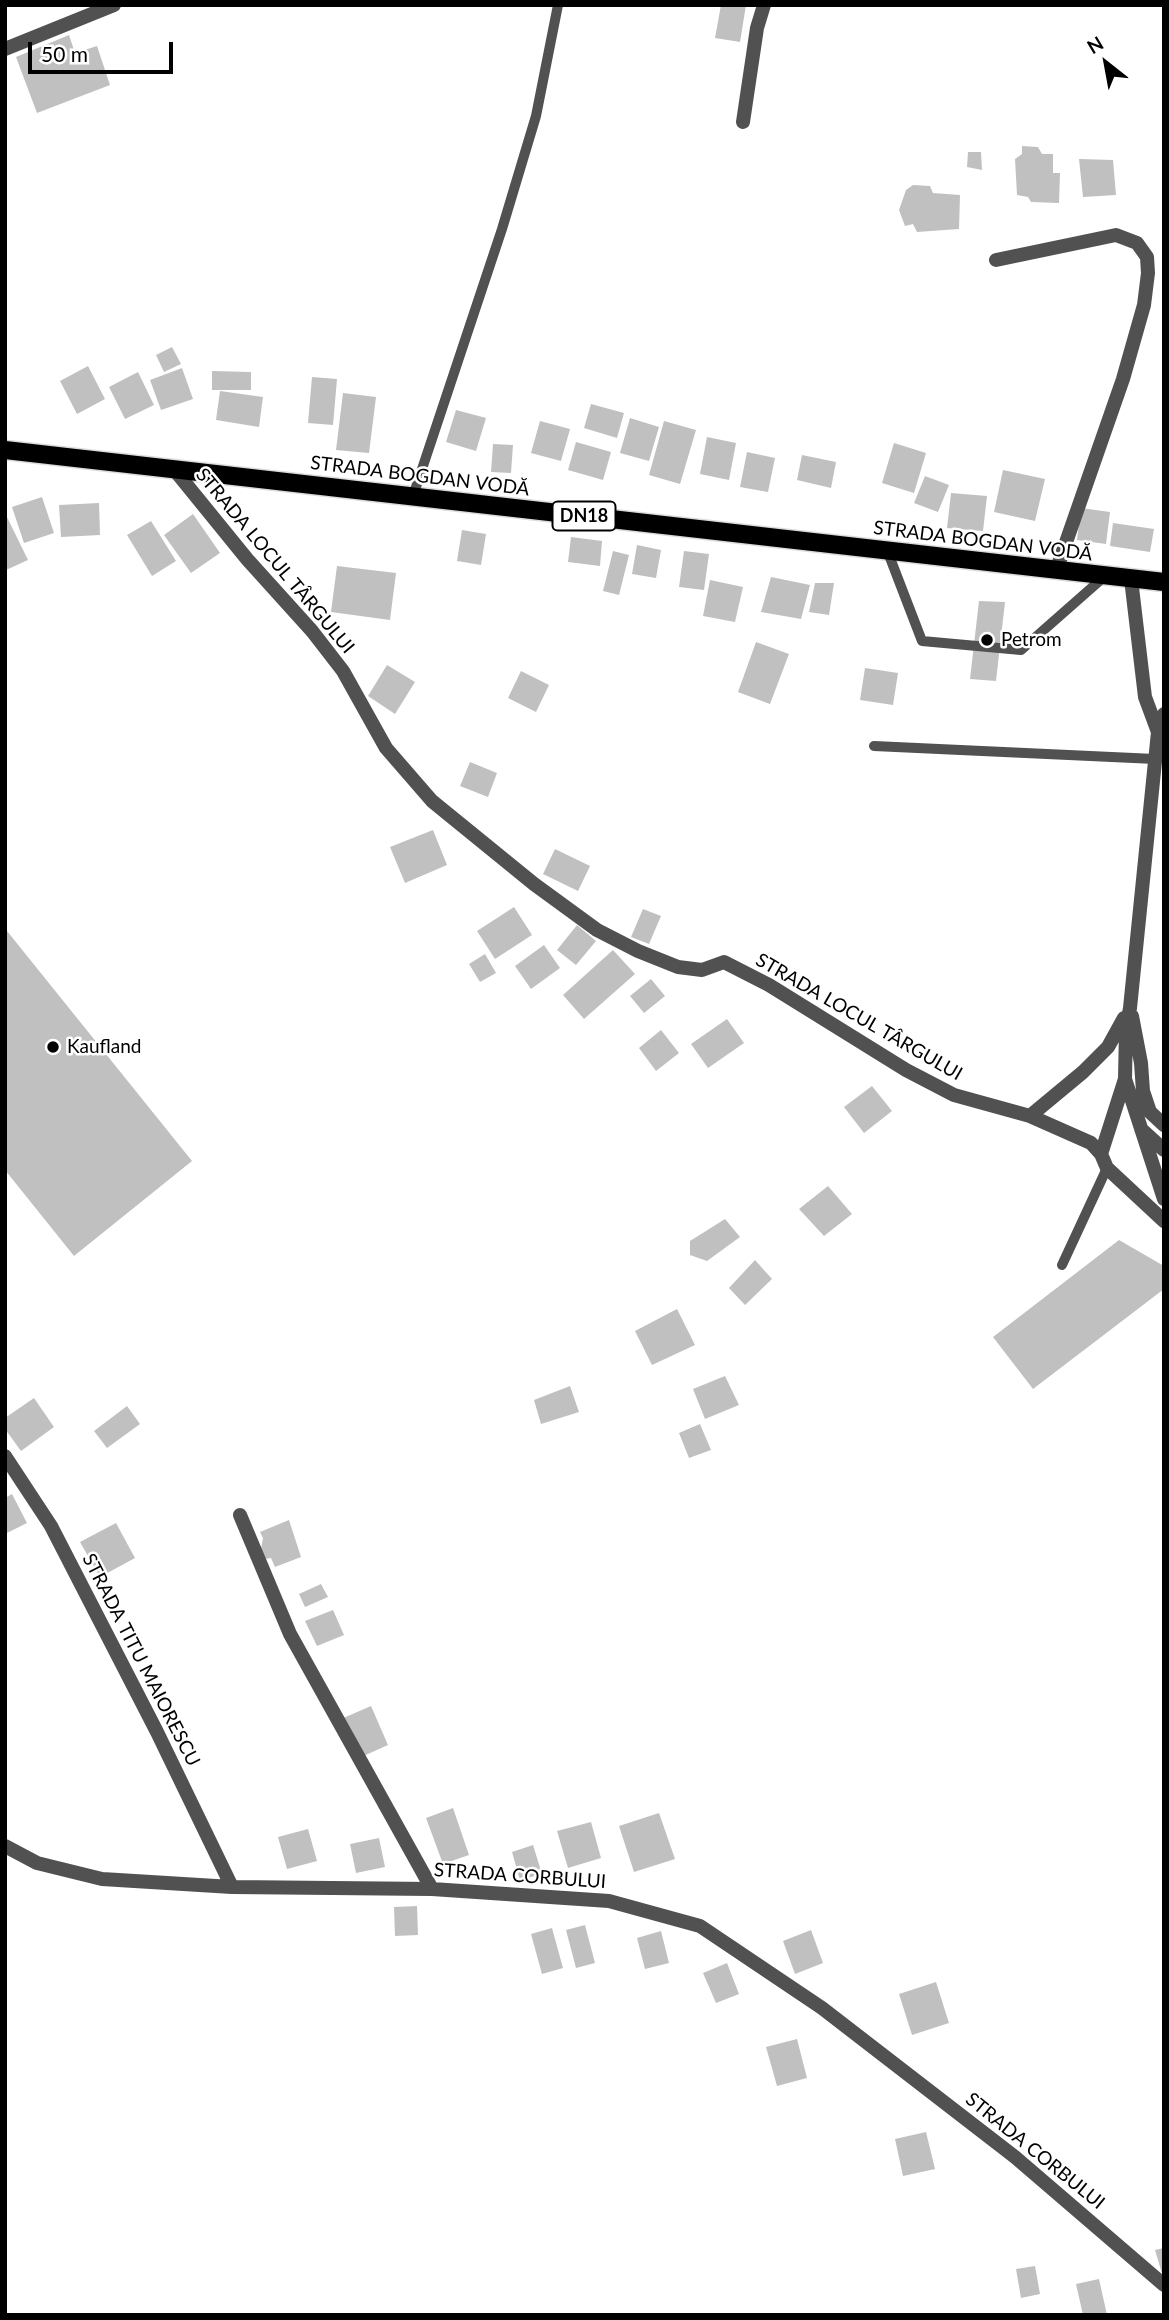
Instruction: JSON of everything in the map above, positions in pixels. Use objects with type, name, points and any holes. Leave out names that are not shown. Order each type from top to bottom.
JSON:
[{"type":"main road","name":"STRADA BOGDAN VODĂ","points":[[5,450],[1164,582]]},
{"type":"street","points":[[5,49],[114,5]]},
{"type":"street","points":[[743,122],[757,28],[764,5]]},
{"type":"street","points":[[996,260],[1116,235],[1137,243],[1147,257],[1144,305],[1123,379],[1056,571]]},
{"type":"street","name":"STRADA LOCUL TÂRGULUI","points":[[173,468],[343,671],[386,748],[405,770],[432,801],[460,826],[534,884],[597,930],[638,951],[678,967],[702,970],[724,962],[769,985],[906,1070],[954,1095],[1030,1116],[1091,1143],[1104,1161],[1164,1221]]},
{"type":"street","points":[[1130,579],[1145,697],[1158,732]]},
{"type":"street","points":[[1104,1161],[1125,1079],[1126,1029],[1158,732],[1164,714]]},
{"type":"street","points":[[1030,1116],[1083,1072],[1108,1047],[1130,1008]]},
{"type":"street","points":[[1130,1008],[1141,1063],[1143,1091],[1150,1112],[1164,1125]]},
{"type":"street","points":[[1125,1079],[1164,1199]]},
{"type":"street","points":[[1141,1129],[1164,1150]]},
{"type":"street","name":"STRADA TITU MAIORESCU","points":[[5,1456],[51,1526],[151,1720],[232,1887]]},
{"type":"street","points":[[240,1515],[290,1634],[432,1889]]},
{"type":"street","name":"STRADA CORBULUI","points":[[5,1846],[37,1863],[102,1879],[232,1887],[432,1889],[609,1901],[699,1926],[822,2008],[1015,2157],[1164,2285]]},
{"type":"lane","points":[[413,496],[502,229],[536,116],[558,5]]},
{"type":"lane","points":[[887,551],[922,641],[1021,650],[1105,576]]},
{"type":"lane","points":[[874,747],[1155,760]]},
{"type":"lane","points":[[1062,1265],[1104,1161]]},
{"type":"building","points":[[721,5],[746,5],[740,42],[715,38]]},
{"type":"building","points":[[69,35],[75,53],[97,46],[110,85],[37,113],[16,57]]},
{"type":"building","points":[[1022,146],[1038,147],[1042,154],[1053,154],[1053,173],[1060,173],[1059,203],[1031,202],[1028,197],[1017,195],[1015,159],[1022,154]]},
{"type":"building","points":[[968,152],[981,152],[982,170],[967,167]]},
{"type":"building","points":[[1079,159],[1113,160],[1116,195],[1083,197]]},
{"type":"building","points":[[913,185],[930,186],[933,193],[960,195],[959,229],[917,232],[913,224],[905,226],[899,210],[906,190]]},
{"type":"building","points":[[172,347],[181,364],[164,372],[156,355]]},
{"type":"building","points":[[88,366],[105,399],[77,414],[60,381]]},
{"type":"building","points":[[182,368],[193,399],[161,410],[150,380]]},
{"type":"building","points":[[212,371],[251,372],[251,390],[212,390]]},
{"type":"building","points":[[138,372],[154,405],[125,419],[109,387]]},
{"type":"building","points":[[312,377],[337,379],[333,425],[308,423]]},
{"type":"building","points":[[220,391],[263,397],[259,427],[216,420]]},
{"type":"building","points":[[343,393],[376,397],[369,453],[336,450]]},
{"type":"building","points":[[591,404],[624,413],[617,438],[584,428]]},
{"type":"building","points":[[456,410],[486,418],[476,451],[446,442]]},
{"type":"building","points":[[630,418],[659,427],[649,461],[620,453]]},
{"type":"building","points":[[540,421],[570,429],[561,461],[531,453]]},
{"type":"building","points":[[664,421],[696,430],[680,484],[649,475]]},
{"type":"building","points":[[707,437],[736,443],[729,480],[700,474]]},
{"type":"building","points":[[576,442],[611,452],[603,480],[568,470]]},
{"type":"building","points":[[894,443],[926,453],[914,493],[882,483]]},
{"type":"building","points":[[493,444],[513,445],[511,473],[491,472]]},
{"type":"building","points":[[747,452],[775,458],[768,492],[740,487]]},
{"type":"building","points":[[802,455],[836,462],[831,488],[797,480]]},
{"type":"building","points":[[1003,470],[1045,479],[1035,521],[994,512]]},
{"type":"building","points":[[925,476],[949,485],[938,512],[914,503]]},
{"type":"building","points":[[951,493],[987,496],[983,531],[947,528]]},
{"type":"building","points":[[42,497],[54,533],[24,543],[12,507]]},
{"type":"building","points":[[99,503],[100,535],[61,537],[59,505]]},
{"type":"building","points":[[1081,508],[1110,512],[1106,544],[1077,540]]},
{"type":"building","points":[[5,513],[28,560],[6,570],[5,569]]},
{"type":"building","points":[[193,514],[220,553],[191,573],[164,535]]},
{"type":"building","points":[[151,521],[176,561],[152,576],[127,535]]},
{"type":"building","points":[[1113,523],[1154,529],[1150,552],[1110,546]]},
{"type":"building","points":[[462,530],[486,534],[481,565],[457,561]]},
{"type":"building","points":[[571,537],[602,541],[600,566],[568,562]]},
{"type":"building","points":[[637,545],[661,550],[656,578],[632,574]]},
{"type":"building","points":[[613,551],[629,555],[619,595],[603,591]]},
{"type":"building","points":[[684,551],[709,554],[704,590],[679,587]]},
{"type":"building","points":[[337,566],[396,573],[390,620],[331,612]]},
{"type":"building","points":[[771,577],[810,585],[801,619],[761,612]]},
{"type":"building","points":[[710,580],[743,587],[735,622],[703,616]]},
{"type":"building","points":[[815,583],[834,583],[829,615],[809,612]]},
{"type":"building","name":"Petrom","points":[[979,601],[1005,602],[996,681],[970,679]]},
{"type":"building","points":[[756,642],[789,654],[770,704],[738,692]]},
{"type":"building","points":[[387,665],[415,682],[395,714],[368,696]]},
{"type":"building","points":[[865,668],[898,673],[893,705],[860,700]]},
{"type":"building","points":[[521,671],[549,685],[536,712],[508,698]]},
{"type":"building","points":[[470,762],[497,773],[488,797],[460,786]]},
{"type":"building","points":[[433,830],[447,865],[405,883],[390,847]]},
{"type":"building","points":[[555,849],[590,866],[578,891],[543,874]]},
{"type":"building","points":[[514,907],[532,935],[495,959],[477,931]]},
{"type":"building","points":[[643,909],[661,916],[649,944],[631,937]]},
{"type":"building","points":[[577,925],[596,941],[576,965],[557,950]]},
{"type":"building","name":"Kaufland","points":[[7,931],[192,1161],[74,1256],[5,1170]]},
{"type":"building","points":[[544,945],[560,968],[531,989],[515,966]]},
{"type":"building","points":[[613,950],[635,974],[584,1019],[563,995]]},
{"type":"building","points":[[485,954],[496,973],[480,982],[469,964]]},
{"type":"building","points":[[651,979],[665,996],[644,1013],[630,996]]},
{"type":"building","points":[[727,1019],[744,1043],[708,1068],[691,1044]]},
{"type":"building","points":[[661,1030],[679,1053],[656,1071],[639,1048]]},
{"type":"building","points":[[872,1086],[892,1111],[864,1133],[844,1107]]},
{"type":"building","points":[[828,1186],[852,1214],[824,1236],[799,1209]]},
{"type":"building","points":[[725,1219],[740,1237],[707,1261],[690,1255],[690,1241]]},
{"type":"building","points":[[1119,1240],[1164,1266],[1164,1289],[1033,1389],[993,1337]]},
{"type":"building","points":[[755,1260],[772,1279],[745,1305],[729,1288]]},
{"type":"building","points":[[677,1309],[695,1345],[652,1365],[635,1331]]},
{"type":"building","points":[[725,1376],[739,1405],[705,1419],[693,1389]]},
{"type":"building","points":[[570,1386],[579,1412],[541,1424],[534,1400]]},
{"type":"building","points":[[34,1398],[54,1427],[21,1451],[5,1429],[5,1418]]},
{"type":"building","points":[[127,1406],[140,1424],[107,1448],[94,1431]]},
{"type":"building","points":[[700,1424],[711,1450],[689,1458],[679,1433]]},
{"type":"building","points":[[12,1494],[27,1523],[5,1534],[5,1498]]},
{"type":"building","points":[[289,1520],[301,1557],[275,1567],[271,1558],[264,1559],[260,1532]]},
{"type":"building","points":[[116,1523],[135,1558],[100,1577],[80,1542]]},
{"type":"building","points":[[321,1584],[328,1597],[305,1607],[299,1594]]},
{"type":"building","points":[[333,1610],[344,1635],[317,1646],[305,1621]]},
{"type":"building","points":[[371,1706],[388,1745],[359,1758],[341,1719]]},
{"type":"building","points":[[453,1808],[469,1855],[443,1864],[426,1818]]},
{"type":"building","points":[[659,1813],[675,1859],[634,1872],[619,1826]]},
{"type":"building","points":[[591,1822],[601,1858],[568,1868],[557,1831]]},
{"type":"building","points":[[308,1829],[317,1861],[287,1869],[278,1837]]},
{"type":"building","points":[[379,1838],[385,1867],[356,1873],[350,1844]]},
{"type":"building","points":[[533,1845],[542,1874],[520,1880],[512,1852]]},
{"type":"building","points":[[417,1906],[418,1935],[395,1936],[394,1907]]},
{"type":"building","points":[[585,1925],[595,1963],[576,1968],[566,1930]]},
{"type":"building","points":[[552,1928],[563,1968],[542,1974],[531,1934]]},
{"type":"building","points":[[811,1930],[823,1963],[795,1974],[783,1941]]},
{"type":"building","points":[[661,1931],[669,1963],[645,1969],[637,1938]]},
{"type":"building","points":[[727,1963],[739,1994],[716,2003],[703,1973]]},
{"type":"building","points":[[936,1982],[949,2023],[912,2035],[899,1994]]},
{"type":"building","points":[[797,2039],[807,2078],[777,2086],[766,2047]]},
{"type":"building","points":[[926,2132],[935,2169],[903,2176],[895,2139]]},
{"type":"building","points":[[1164,2248],[1164,2277],[1163,2277],[1155,2250]]},
{"type":"building","points":[[1035,2266],[1040,2294],[1021,2298],[1016,2269]]},
{"type":"building","points":[[1099,2279],[1107,2315],[1083,2315],[1076,2284]]},
{"type":"place","name":"Petrom","points":[[987,640]]},
{"type":"place","name":"Kaufland","points":[[53,1047]]}]
